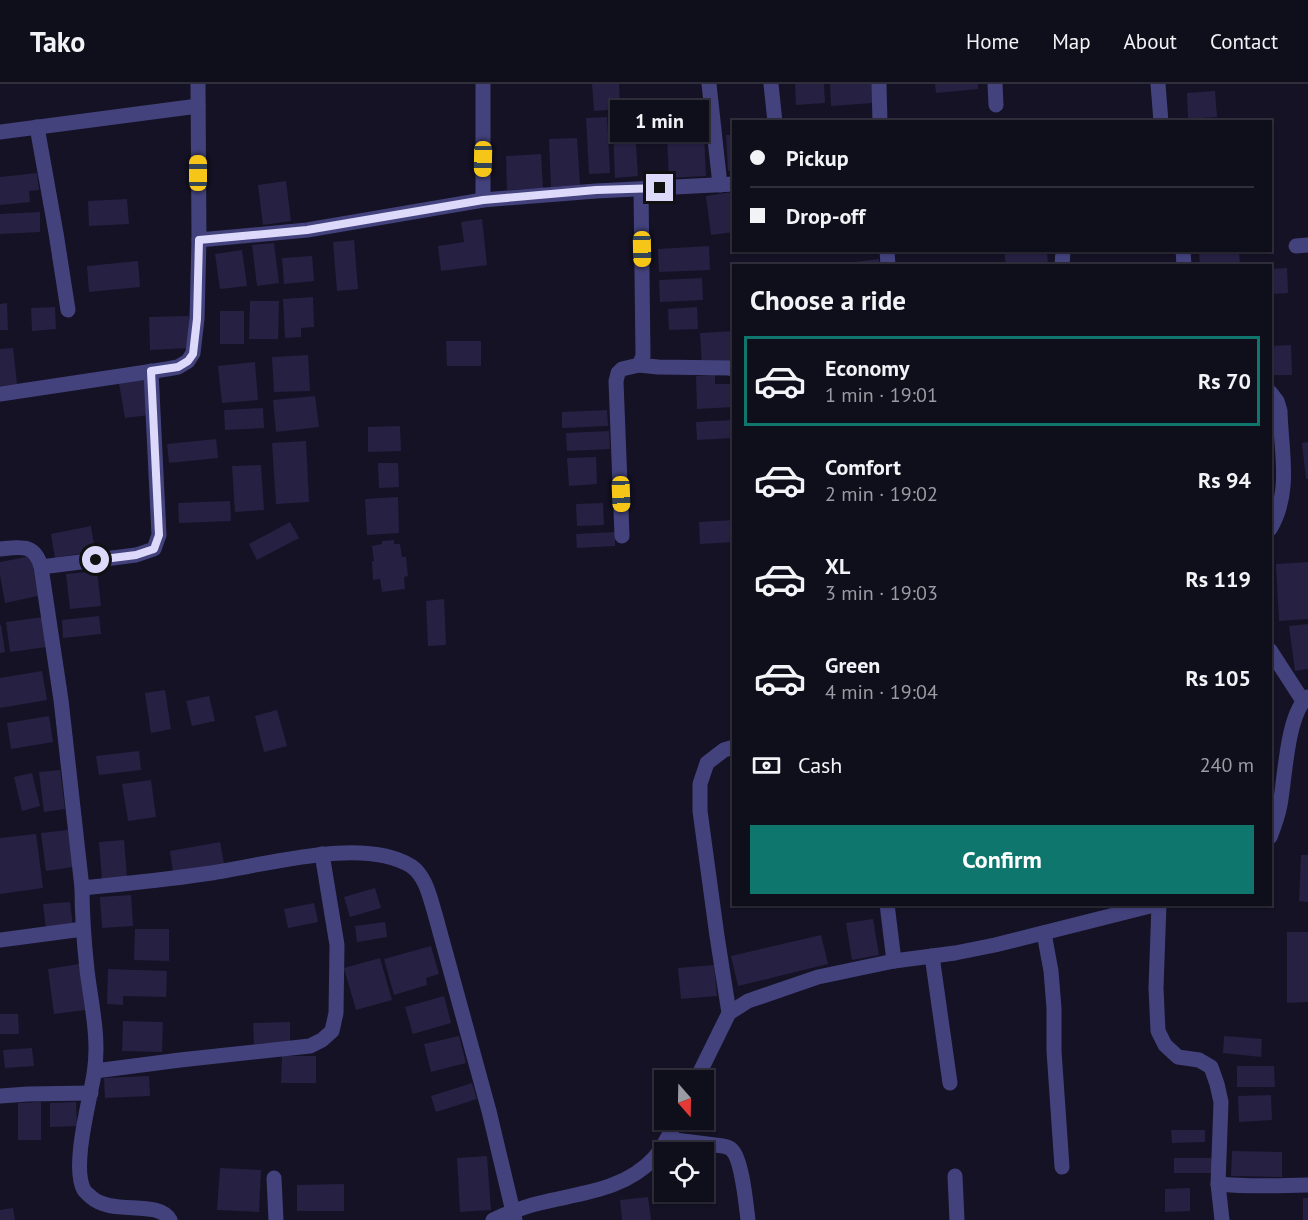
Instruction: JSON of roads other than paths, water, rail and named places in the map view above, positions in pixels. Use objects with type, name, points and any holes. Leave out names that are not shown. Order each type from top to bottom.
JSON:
[{"type":"street","points":[[0,394],[178,367],[188,361],[193,354],[197,319],[199,240],[198,84]]},
{"type":"street","points":[[483,84],[483,200]]},
{"type":"street","points":[[199,240],[307,230],[483,200],[596,190],[727,185],[709,84]]},
{"type":"street","points":[[771,84],[775,120]]},
{"type":"street","points":[[879,84],[880,120]]},
{"type":"street","points":[[995,84],[996,105]]},
{"type":"street","points":[[1158,84],[1161,120]]},
{"type":"street","points":[[0,132],[198,106]]},
{"type":"street","points":[[37,127],[68,310]]},
{"type":"street","points":[[639,365],[643,348],[641,189]]},
{"type":"street","points":[[622,536],[616,381],[618,373],[622,369],[639,365],[732,369]]},
{"type":"street","points":[[41,567],[136,555],[154,549],[159,535],[151,371]]},
{"type":"street","points":[[1272,395],[1280,411],[1283,495],[1277,517],[1272,526]]},
{"type":"street","points":[[0,549],[18,547],[31,550],[37,555],[41,567],[61,700],[82,888],[87,969],[96,1032],[95,1071],[80,1160],[84,1191],[95,1201],[110,1206],[155,1210],[168,1215],[170,1220]]},
{"type":"street","points":[[1272,653],[1306,699],[1294,718],[1279,809],[1272,831]]},
{"type":"street","points":[[729,1013],[700,811],[700,784],[707,763],[724,750],[732,748]]},
{"type":"street","points":[[82,888],[206,874],[322,854],[361,852],[392,857],[413,867],[425,884],[435,914],[470,1040],[514,1215]]},
{"type":"street","points":[[95,1071],[310,1046],[322,1040],[332,1031],[336,1014],[337,945],[322,854]]},
{"type":"street","points":[[887,906],[894,961]]},
{"type":"street","points":[[701,1070],[729,1013],[748,1001],[818,977],[894,961],[995,945],[1150,906]]},
{"type":"street","points":[[1158,906],[1156,988],[1158,1031],[1165,1045],[1178,1057],[1199,1060],[1211,1068],[1218,1084],[1221,1102],[1218,1184],[1222,1220]]},
{"type":"street","points":[[0,940],[83,929]]},
{"type":"street","points":[[1044,933],[1051,971],[1054,1008],[1054,1051],[1062,1167]]},
{"type":"street","points":[[932,956],[950,1083]]},
{"type":"street","points":[[1,1094],[91,1093]]},
{"type":"street","points":[[493,1220],[514,1215],[539,1203],[604,1189],[637,1174],[655,1158],[672,1130]]},
{"type":"street","points":[[667,1139],[730,1148],[740,1166],[748,1220]]},
{"type":"street","points":[[955,1176],[957,1220]]},
{"type":"street","points":[[274,1178],[276,1220]]},
{"type":"street","points":[[1218,1184],[1240,1187],[1308,1185]]}]
